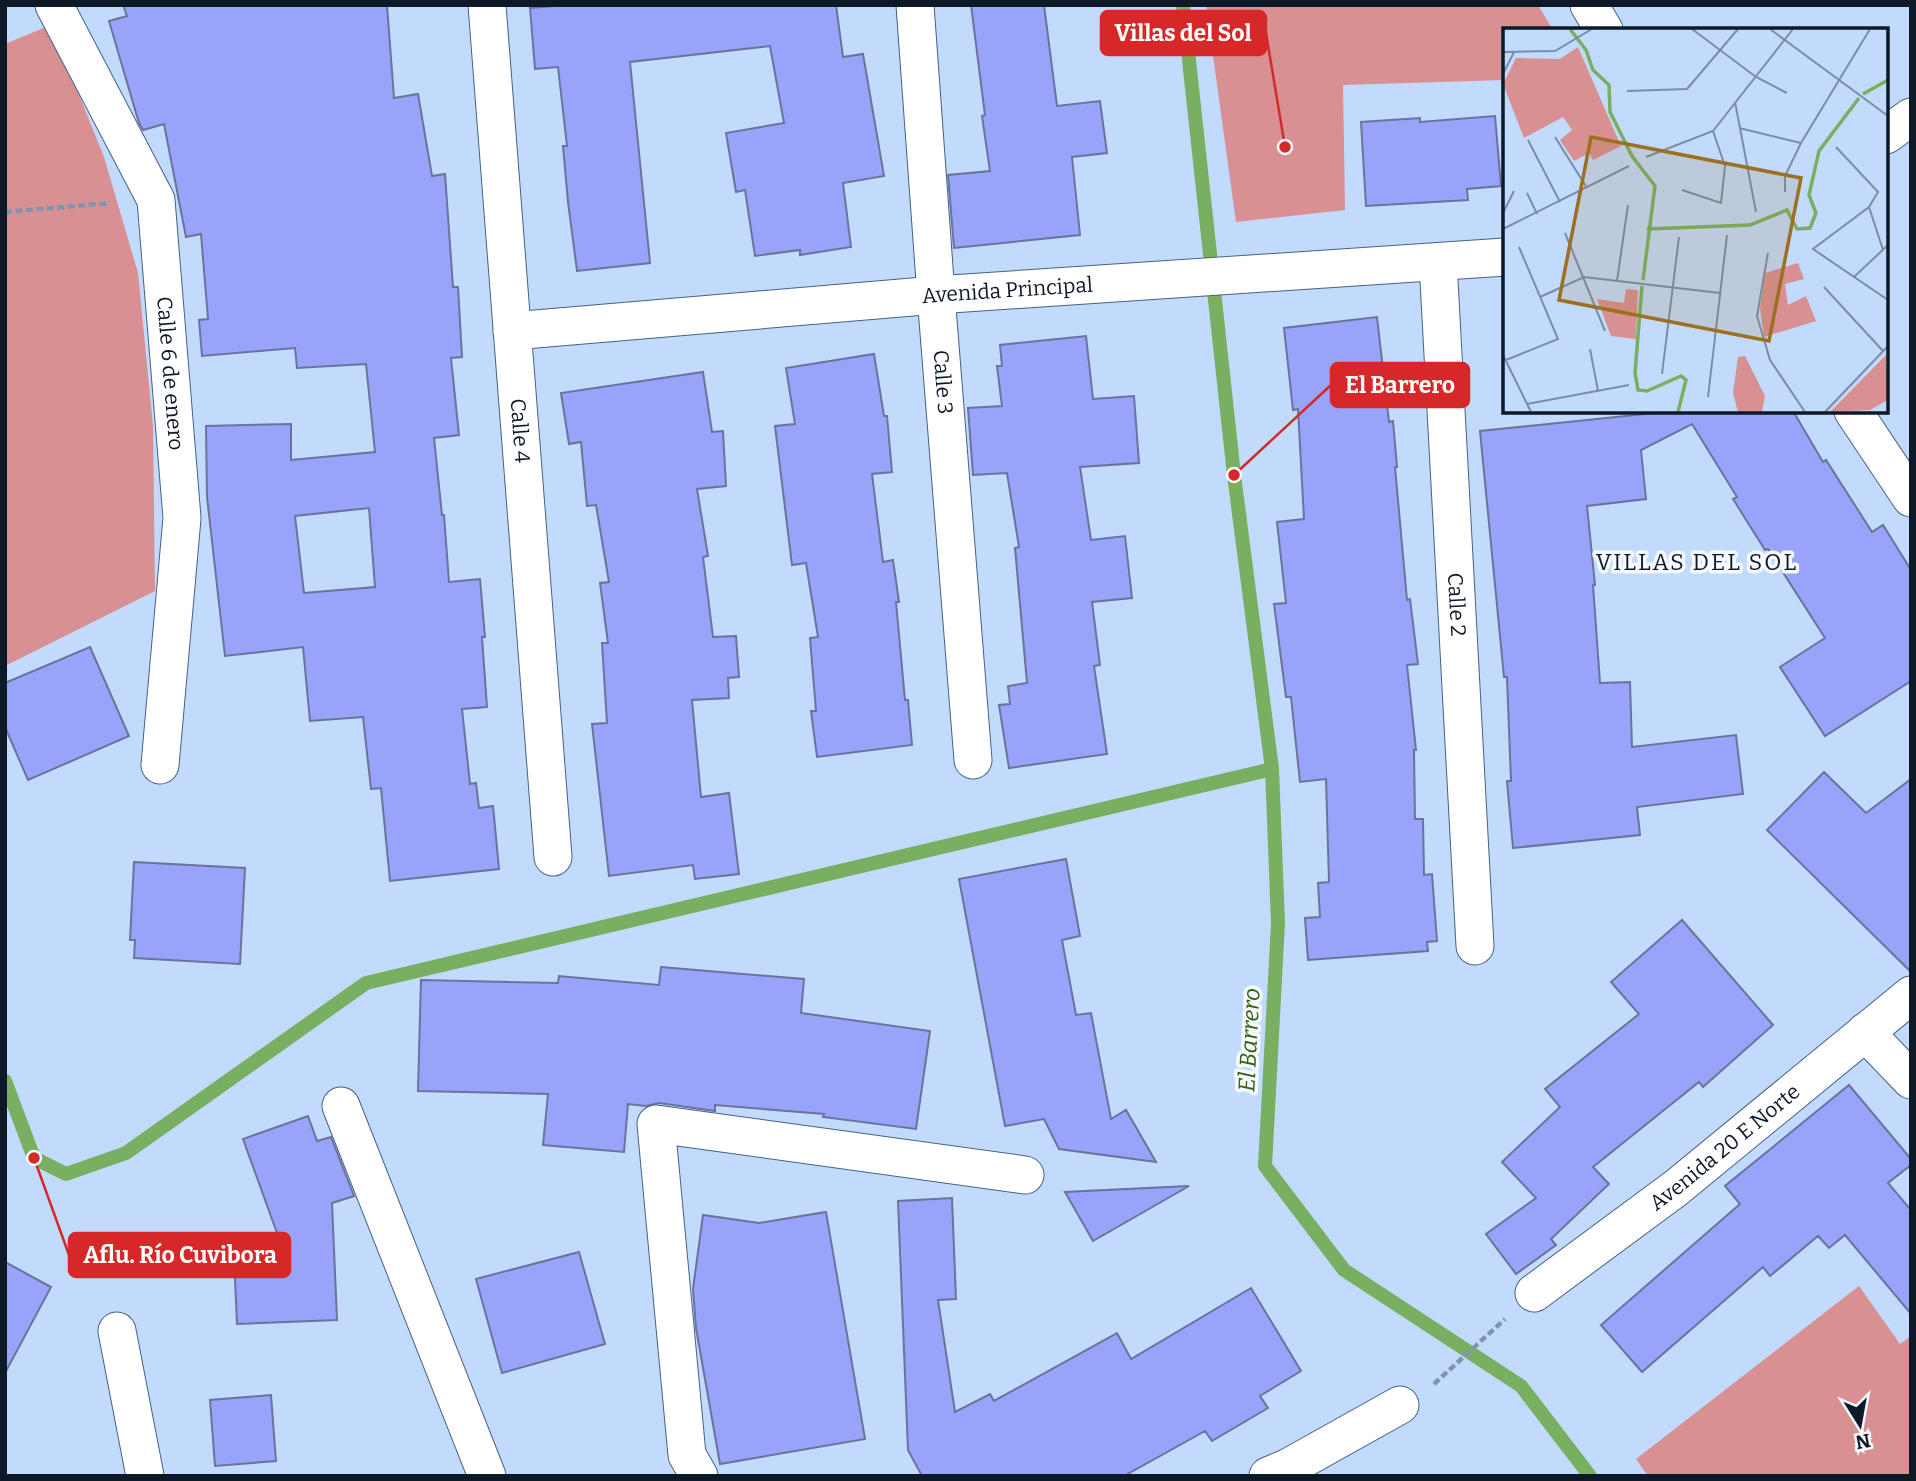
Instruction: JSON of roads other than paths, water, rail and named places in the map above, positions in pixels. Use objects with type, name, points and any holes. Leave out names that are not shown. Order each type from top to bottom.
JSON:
[{"type":"street","name":"Calle 6 de enero","points":[[54,5],[156,200],[182,518],[160,765]]},
{"type":"street","name":"Calle 4","points":[[487,5],[553,858]]},
{"type":"street","name":"Calle 3","points":[[915,5],[973,760]]},
{"type":"street","points":[[1589,5],[1603,28]]},
{"type":"street","points":[[1888,134],[1911,117]]},
{"type":"street","name":"Avenida Principal","points":[[512,331],[936,295],[1503,257]]},
{"type":"street","name":"Calle 2","points":[[1438,262],[1475,946]]},
{"type":"street","points":[[1854,413],[1911,498]]},
{"type":"street","name":"Avenida 20 E Norte","points":[[1521,1305],[1676,1188],[1911,995]]},
{"type":"street","points":[[1865,1032],[1911,1080]]},
{"type":"street","points":[[341,1106],[487,1476]]},
{"type":"street","points":[[699,1476],[687,1455],[656,1124],[1025,1175]]},
{"type":"street","points":[[117,1331],[145,1476]]},
{"type":"street","points":[[1285,1473],[1400,1405]]},
{"type":"waterway","name":"El Barrero","points":[[1183,5],[1234,475],[1272,769],[1278,923],[1265,1166],[1344,1270],[1521,1386],[1590,1476]]},
{"type":"waterway","points":[[5,1081],[34,1158],[66,1174],[126,1153],[366,983],[1272,769]]},
{"type":"place","name":"Villas del Sol","points":[[1285,147]]},
{"type":"place","name":"El Barrero","points":[[1234,475]]},
{"type":"place","name":"Aflu. Río Cuvibora","points":[[34,1158]]},
{"type":"district","name":"VILLAS DEL SOL","points":[[1697,562]]}]
